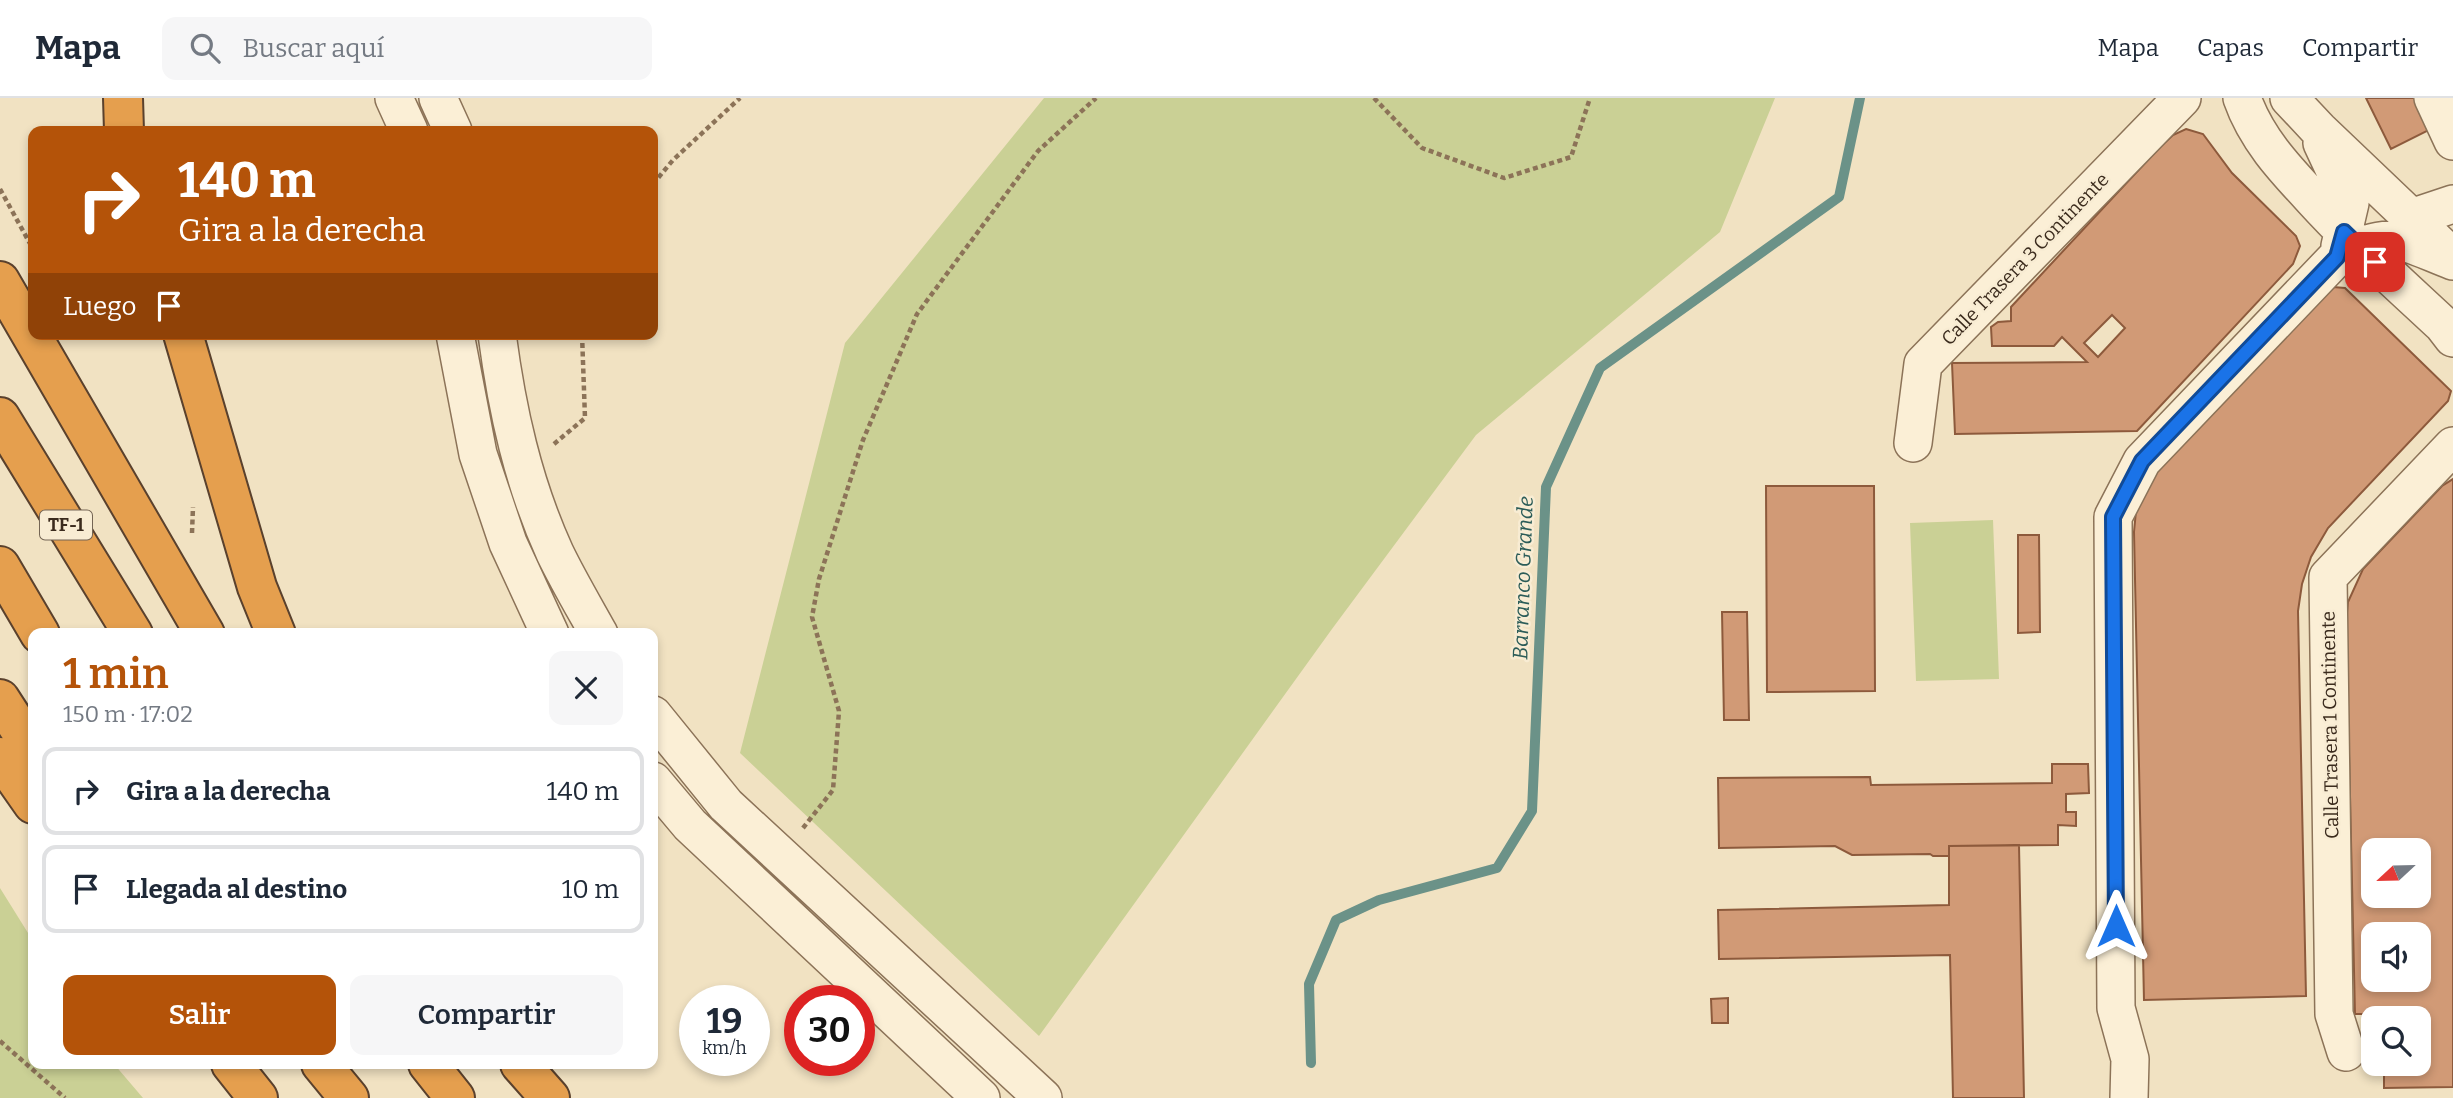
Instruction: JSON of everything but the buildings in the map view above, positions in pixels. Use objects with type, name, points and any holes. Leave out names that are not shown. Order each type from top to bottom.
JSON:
[{"type":"highway","points":[[123,98],[124,126]]},
{"type":"highway","points":[[0,281],[28,329]]},
{"type":"highway","points":[[34,340],[202,628]]},
{"type":"highway","points":[[185,340],[257,587],[274,628]]},
{"type":"highway","name":"TF-1","points":[[0,417],[129,628]]},
{"type":"highway","points":[[0,566],[36,628]]},
{"type":"highway","points":[[0,699],[28,742]]},
{"type":"highway","points":[[0,757],[28,797]]},
{"type":"highway","points":[[235,1069],[258,1098]]},
{"type":"highway","points":[[325,1069],[349,1098]]},
{"type":"highway","points":[[432,1069],[455,1098]]},
{"type":"highway","points":[[524,1069],[550,1098]]},
{"type":"street","points":[[394,98],[407,126]]},
{"type":"street","points":[[439,98],[451,126]]},
{"type":"street","name":"Calle Trasera 3 Continente","points":[[1913,443],[1923,364],[2182,98]]},
{"type":"street","points":[[2242,98],[2249,117],[2272,155],[2346,245],[2443,325],[2453,338]]},
{"type":"street","points":[[2433,98],[2453,141]]},
{"type":"street","points":[[2310,110],[2325,152],[2350,203],[2346,245]]},
{"type":"street","points":[[2310,110],[2453,259]]},
{"type":"street","points":[[2411,218],[2453,204]]},
{"type":"street","points":[[2129,1098],[2130,1059],[2116,1008],[2113,517],[2142,461],[2346,245],[2375,239],[2399,240],[2453,259]]},
{"type":"street","points":[[456,340],[478,454],[508,543],[547,628]]},
{"type":"street","points":[[498,340],[506,406],[523,470],[555,552],[596,628]]},
{"type":"street","name":"Calle Trasera 1 Continente","points":[[2346,1052],[2334,1014],[2328,577],[2453,446]]},
{"type":"street","points":[[658,721],[726,805],[1043,1098]]},
{"type":"street","points":[[658,787],[690,825],[981,1098]]},
{"type":"path","points":[[658,178],[673,160],[740,98]]},
{"type":"path","points":[[782,857],[833,790],[839,711],[812,617],[819,579],[863,440],[917,314],[1038,151],[1096,98]]},
{"type":"path","points":[[1374,98],[1422,148],[1504,178],[1571,157],[1590,98]]},
{"type":"path","points":[[0,189],[28,240]]},
{"type":"path","points":[[523,470],[585,418],[582,340]]},
{"type":"path","points":[[185,529],[192,540],[192,502]]},
{"type":"path","points":[[0,1041],[28,1066]]},
{"type":"path","points":[[32,1069],[65,1098]]},
{"type":"green space","points":[[1044,98],[1775,98],[1720,232],[1476,435],[1332,629],[1039,1036],[740,753],[845,343]]},
{"type":"green space","points":[[1993,520],[1999,679],[1916,681],[1910,523]]},
{"type":"green space","points":[[0,888],[28,933],[28,1069],[118,1069],[143,1098],[0,1098]]},
{"type":"waterway","name":"Barranco Grande","points":[[1311,1063],[1309,984],[1336,920],[1379,900],[1497,868],[1532,811],[1546,487],[1600,368],[1839,197],[1860,98]]},
{"type":"route","points":[[2116,926],[2113,517],[2142,461],[2337,257],[2344,232],[2375,262]]}]
